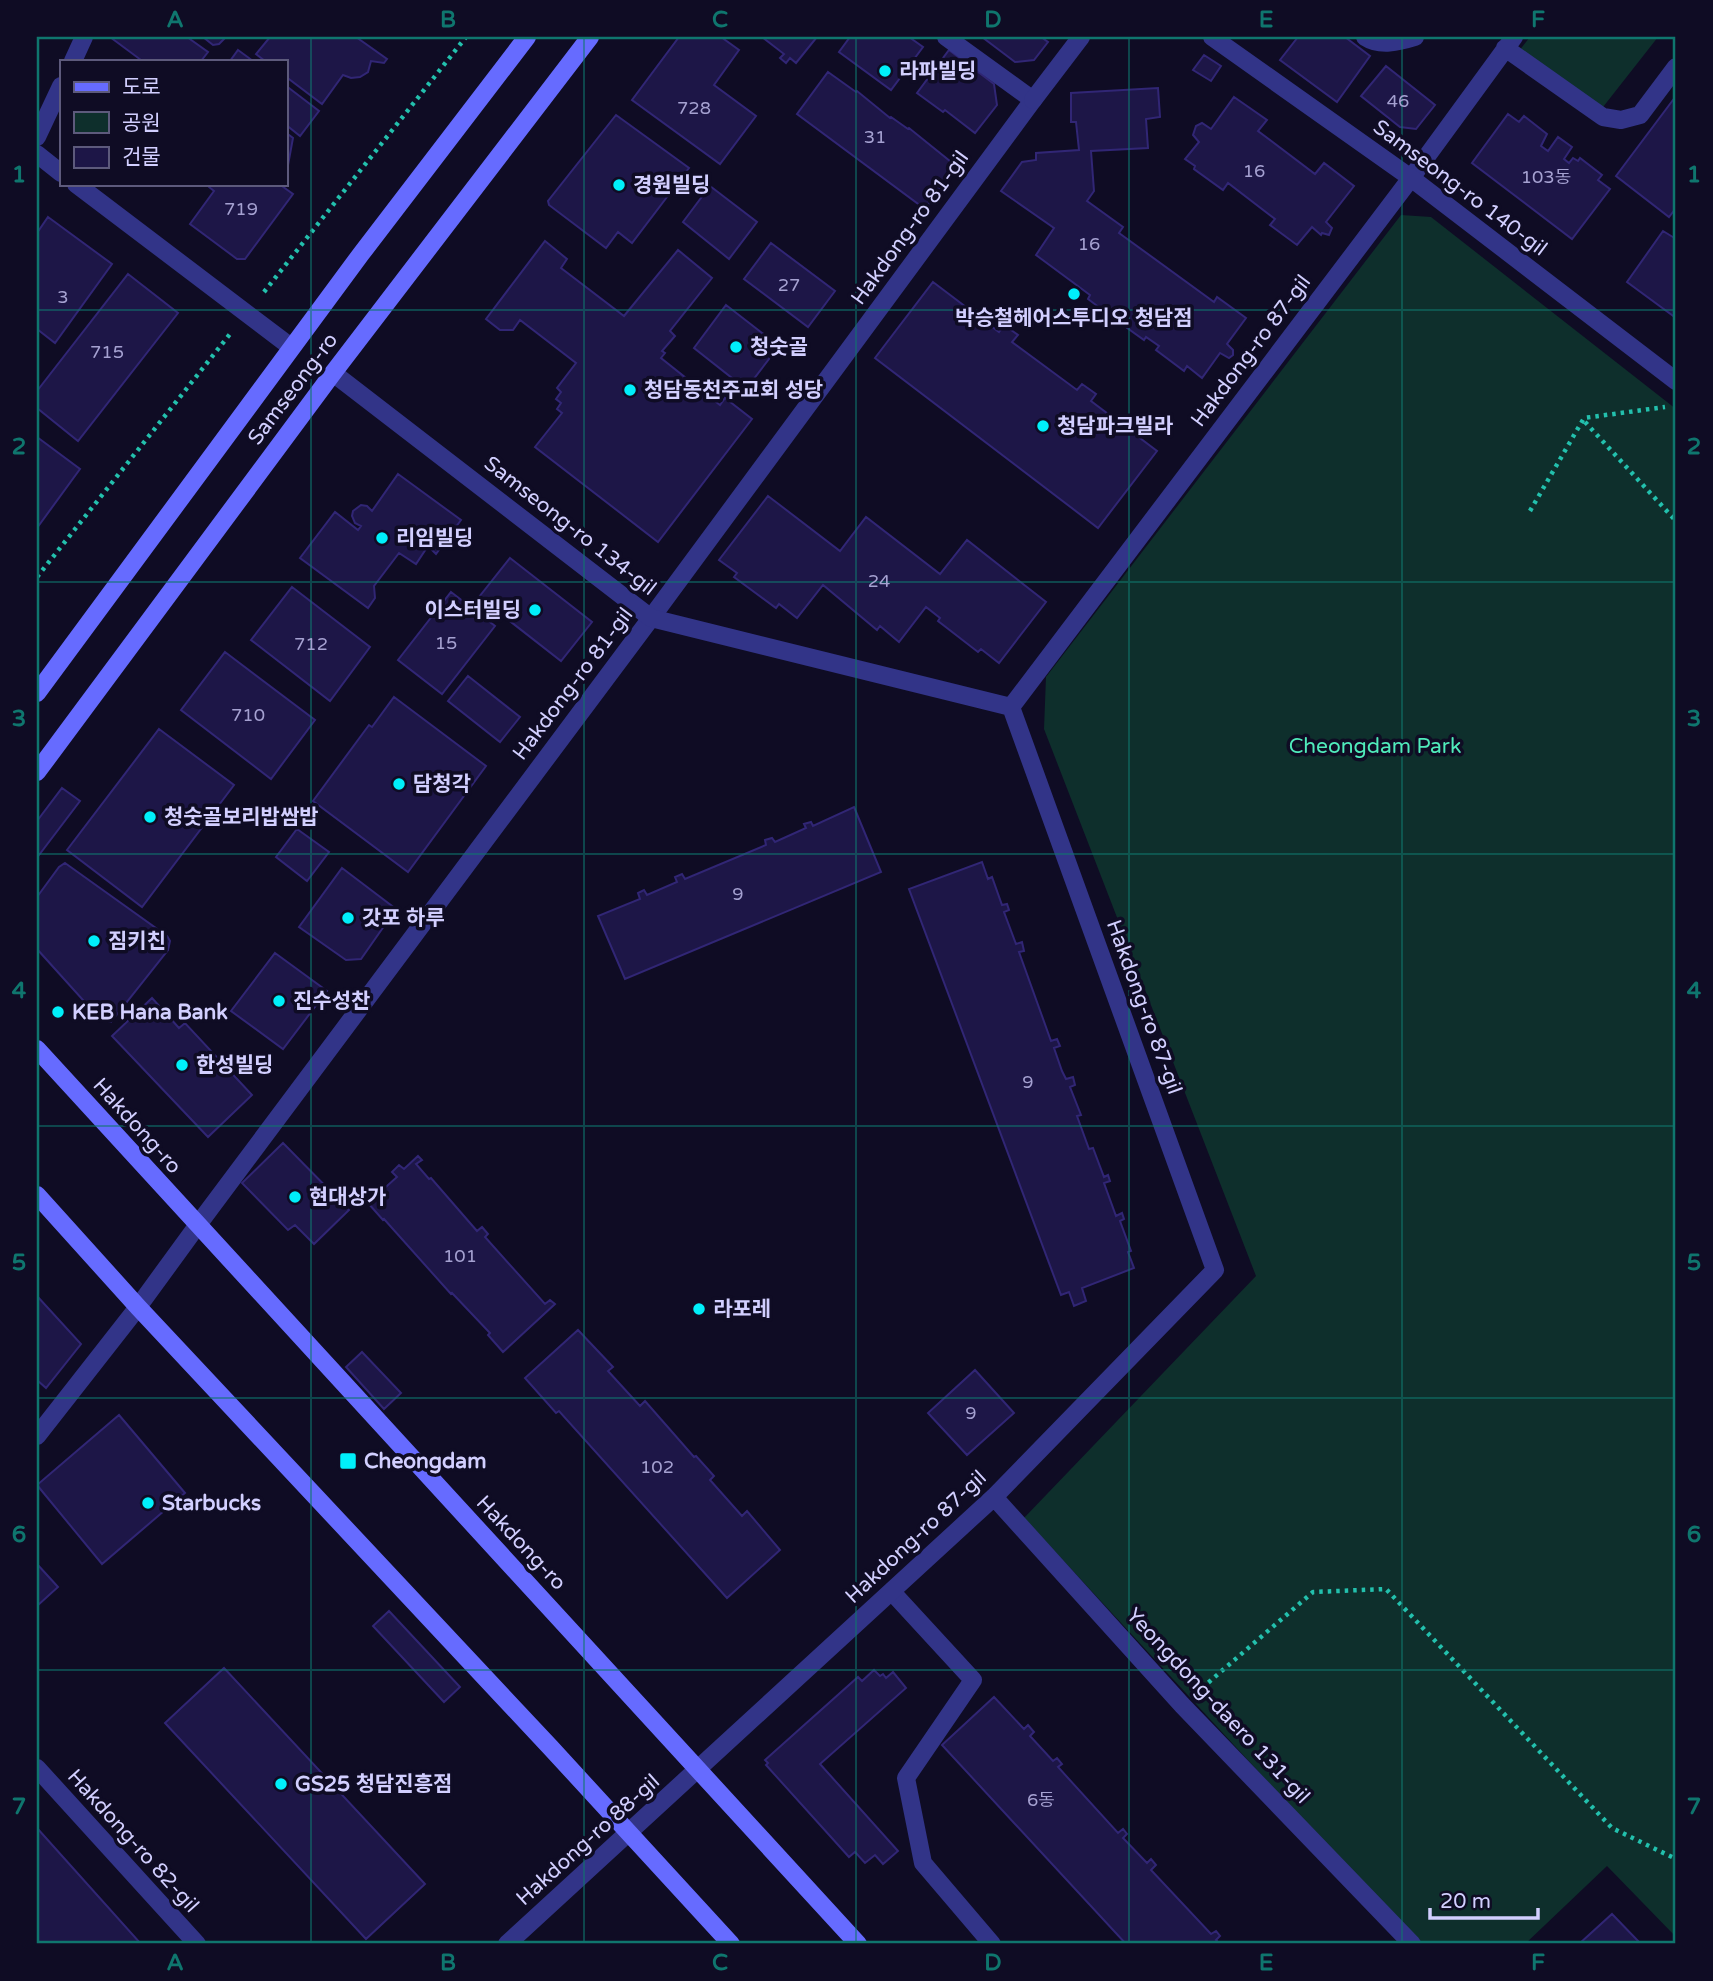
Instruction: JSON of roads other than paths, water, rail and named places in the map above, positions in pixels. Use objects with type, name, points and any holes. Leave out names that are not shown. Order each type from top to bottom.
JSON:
[{"type":"main road","name":"Samseong-ro","points":[[37,693],[291,347],[527,37]]},
{"type":"main road","name":"Samseong-ro","points":[[37,772],[333,373],[590,37]]},
{"type":"main road","name":"Hakdong-ro","points":[[37,1049],[858,1944]]},
{"type":"main road","points":[[37,1195],[731,1944]]},
{"type":"street","points":[[74,60],[85,37]]},
{"type":"street","points":[[946,37],[1033,100],[1081,37]]},
{"type":"street","name":"Samseong-ro 140-gil","points":[[1212,37],[1410,178],[1676,381]]},
{"type":"street","points":[[1365,37],[1371,41],[1394,43],[1415,37]]},
{"type":"street","points":[[1510,42],[1603,117],[1621,120],[1640,115],[1676,67]]},
{"type":"street","name":"Hakdong-ro 87-gil","points":[[699,1770],[994,1497],[1215,1270],[1012,707],[1510,42]]},
{"type":"street","points":[[37,137],[60,88]]},
{"type":"street","name":"Hakdong-ro 81-gil","points":[[197,1226],[1033,100]]},
{"type":"street","points":[[37,154],[60,172]]},
{"type":"street","points":[[79,186],[291,347]]},
{"type":"street","name":"Samseong-ro 134-gil","points":[[333,373],[651,618],[1012,707]]},
{"type":"street","points":[[37,1436],[138,1307],[197,1226]]},
{"type":"street","name":"Yeongdong-daero 131-gil","points":[[994,1497],[1182,1704],[1412,1944]]},
{"type":"street","points":[[892,1592],[973,1680],[906,1778],[923,1863],[992,1944]]},
{"type":"street","name":"Hakdong-ro 82-gil","points":[[37,1768],[197,1944]]},
{"type":"street","name":"Hakdong-ro 88-gil","points":[[507,1944],[699,1770]]},
{"type":"place","name":"라파빌딩","points":[[885,71]]},
{"type":"place","name":"경원빌딩","points":[[619,185]]},
{"type":"place","name":"박승철헤어스투디오 청담점","points":[[1074,294]]},
{"type":"place","name":"청숫골","points":[[736,347]]},
{"type":"place","name":"청담동천주교회 성당","points":[[630,390]]},
{"type":"place","name":"청담파크빌라","points":[[1043,426]]},
{"type":"place","name":"리임빌딩","points":[[382,538]]},
{"type":"place","name":"이스터빌딩","points":[[535,610]]},
{"type":"place","name":"담청각","points":[[399,784]]},
{"type":"place","name":"청숫골보리밥쌈밥","points":[[150,817]]},
{"type":"place","name":"갓포 하루","points":[[348,918]]},
{"type":"place","name":"짐키친","points":[[94,941]]},
{"type":"place","name":"진수성찬","points":[[279,1001]]},
{"type":"place","name":"KEB Hana Bank","points":[[58,1012]]},
{"type":"place","name":"한성빌딩","points":[[182,1065]]},
{"type":"place","name":"현대상가","points":[[295,1197]]},
{"type":"place","name":"라포레","points":[[699,1309]]},
{"type":"place","name":"Cheongdam","points":[[348,1461]]},
{"type":"place","name":"Starbucks","points":[[148,1503]]},
{"type":"place","name":"GS25 청담진흥점","points":[[281,1784]]},
{"type":"park label","name":"Cheongdam Park","points":[[1375,746]]}]
